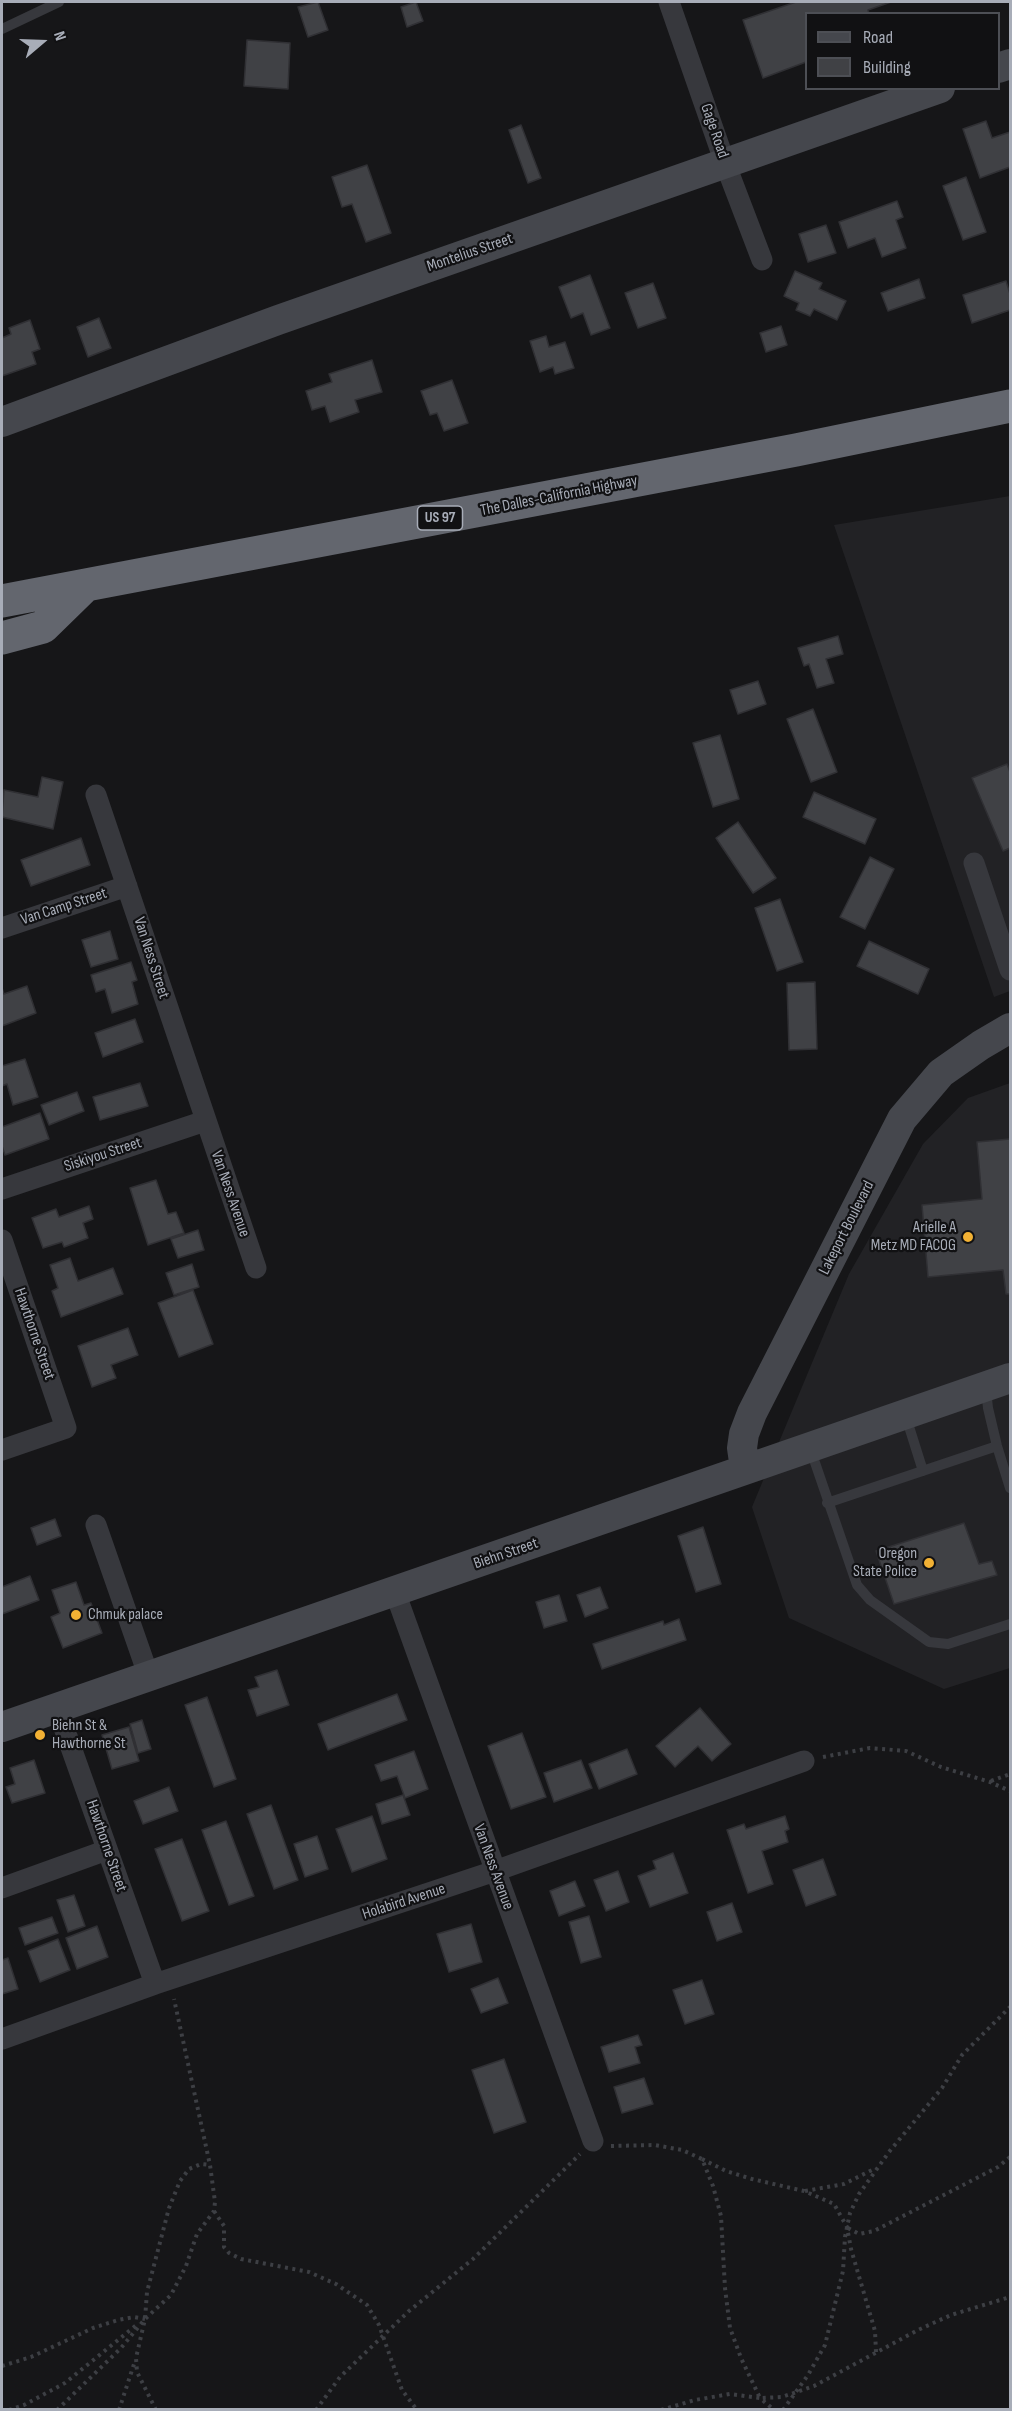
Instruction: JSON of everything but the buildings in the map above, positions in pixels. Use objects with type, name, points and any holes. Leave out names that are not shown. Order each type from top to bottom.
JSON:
[{"type":"highway","name":"The Dalles-California Highway","points":[[2,601],[796,450],[1011,406]]},
{"type":"highway","points":[[2,638],[43,627],[85,586]]},
{"type":"street","name":"Gage Road","points":[[669,2],[725,163],[762,260]]},
{"type":"street","name":"Montelius Street","points":[[2,422],[278,320],[934,90]]},
{"type":"street","name":"Van Ness Street","points":[[96,795],[205,1121]]},
{"type":"street","points":[[974,862],[1011,970]]},
{"type":"street","name":"Van Camp Street","points":[[2,928],[128,886]]},
{"type":"street","name":"Lakeport Boulevard","points":[[745,1469],[742,1448],[744,1434],[752,1413],[902,1119],[941,1073],[981,1045],[1011,1028]]},
{"type":"street","name":"Siskiyou Street","points":[[2,1189],[205,1121]]},
{"type":"street","name":"Van Ness Avenue","points":[[205,1121],[256,1268]]},
{"type":"street","name":"Hawthorne Street","points":[[2,1240],[66,1428],[2,1450]]},
{"type":"street","name":"Biehn Street","points":[[2,1727],[998,1382]]},
{"type":"street","points":[[96,1524],[148,1677]]},
{"type":"street","name":"Van Ness Avenue","points":[[395,1592],[593,2141]]},
{"type":"street","name":"Hawthorne Street","points":[[57,1708],[107,1850],[162,1982]]},
{"type":"street","name":"Holabird Avenue","points":[[2,2038],[162,1982],[495,1872],[804,1761]]},
{"type":"street","points":[[2,1888],[107,1850]]},
{"type":"lane","points":[[2,29],[59,2]]},
{"type":"lane","points":[[998,1382],[988,1408],[997,1446],[1011,1488]]},
{"type":"lane","points":[[905,1415],[923,1471]]},
{"type":"lane","points":[[827,1503],[997,1446]]},
{"type":"lane","points":[[810,1448],[857,1585],[870,1600],[929,1642],[948,1644],[1011,1624]]},
{"type":"path","points":[[804,1761],[870,1748],[906,1751],[941,1767],[1011,1791]]},
{"type":"path","points":[[990,1782],[1011,1774]]},
{"type":"path","points":[[9,2409],[24,2405],[65,2383],[145,2319],[171,2295],[186,2266],[198,2234],[214,2211],[210,2165],[162,1982]]},
{"type":"path","points":[[783,2409],[808,2375],[825,2345],[843,2271],[845,2237],[850,2213],[859,2194],[942,2088],[962,2055],[1011,2007]]},
{"type":"path","points":[[316,2409],[340,2377],[383,2336],[473,2259],[593,2141],[608,2146],[655,2145],[681,2150],[726,2171],[804,2192],[834,2205],[848,2227],[858,2234],[874,2231],[1009,2159]]},
{"type":"path","points":[[702,2159],[713,2186],[721,2216],[730,2328],[760,2398],[774,2409]]},
{"type":"path","points":[[119,2409],[136,2358],[145,2319],[147,2292],[169,2208],[180,2181],[189,2169],[201,2164],[210,2165]]},
{"type":"path","points":[[804,2192],[844,2184],[878,2168]]},
{"type":"path","points":[[214,2211],[224,2226],[224,2247],[229,2253],[241,2259],[309,2272],[336,2284],[367,2305],[383,2336],[402,2390],[417,2409]]},
{"type":"path","points":[[848,2227],[851,2249],[875,2331],[876,2352]]},
{"type":"path","points":[[661,2409],[730,2394],[772,2399],[793,2394],[951,2315],[1011,2297]]},
{"type":"path","points":[[2,2366],[32,2357],[93,2328],[134,2317],[145,2319]]},
{"type":"path","points":[[57,2409],[121,2348],[145,2319]]},
{"type":"path","points":[[136,2358],[137,2373],[156,2409]]},
{"type":"shaded area","points":[[1010,496],[1010,991],[994,997],[834,525]]},
{"type":"shaded area","points":[[1010,1083],[1010,1668],[944,1689],[789,1618],[752,1507],[849,1274],[923,1144],[968,1098]]},
{"type":"place","name":"Arielle A Metz MD FACOG","points":[[968,1237]]},
{"type":"place","name":"Oregon State Police","points":[[929,1563]]},
{"type":"place","name":"Chmuk palace","points":[[76,1615]]},
{"type":"place","name":"Biehn St & Hawthorne St","points":[[40,1735]]}]
